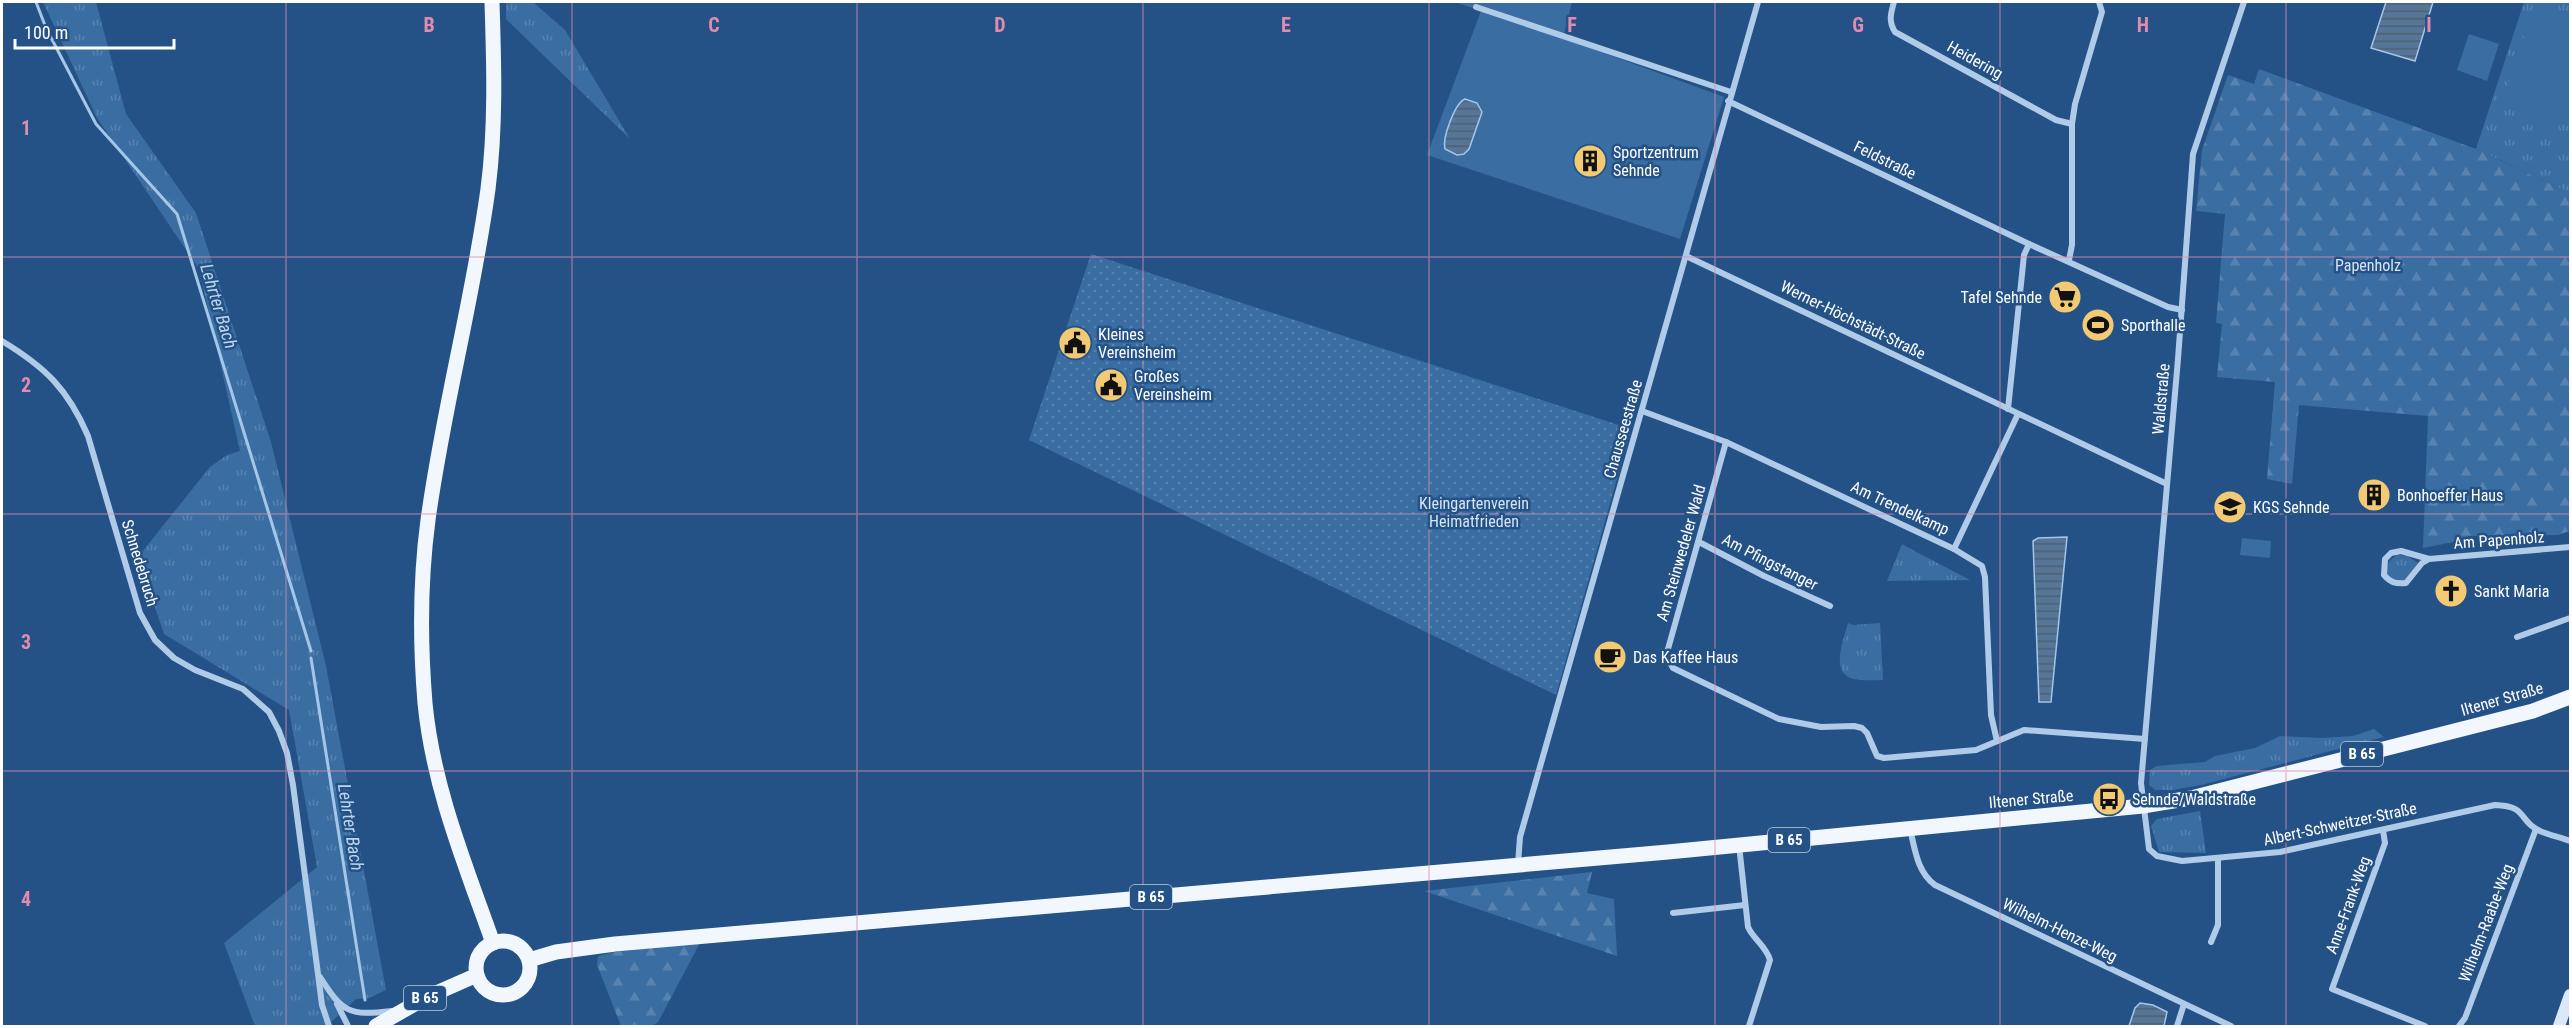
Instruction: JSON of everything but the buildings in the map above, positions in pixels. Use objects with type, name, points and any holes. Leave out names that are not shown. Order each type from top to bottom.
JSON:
[{"type":"main road","points":[[492,2],[494,84],[488,186],[428,520],[422,580],[422,642],[425,704],[440,786],[466,872],[493,943]]},
{"type":"main road","name":"Iltener Straße","points":[[1518,865],[2143,806],[2191,798],[2522,714],[2571,697]]},
{"type":"main road","name":"B 65","points":[[529,960],[556,952],[626,943],[1518,865]]},
{"type":"main road","points":[[511,942],[525,952],[529,960],[530,969],[525,985],[511,994],[502,995],[486,989],[477,975],[477,959],[481,952],[493,943],[511,942]]},
{"type":"main road","name":"B 65","points":[[376,1026],[402,1010],[477,975]]},
{"type":"main road","points":[[2559,1026],[2571,995]]},
{"type":"street","name":"Chausseestraße","points":[[1518,865],[1520,837],[1758,2]]},
{"type":"street","name":"Heidering","points":[[1894,2],[1890,18],[1895,32],[2056,120],[2072,124]]},
{"type":"street","points":[[2069,260],[2072,245],[2072,124],[2075,105],[2102,12],[2099,2]]},
{"type":"street","name":"Waldstraße","points":[[2143,806],[2141,783],[2182,310],[2193,154],[2244,2]]},
{"type":"street","points":[[1476,7],[1731,92]]},
{"type":"street","name":"Feldstraße","points":[[1728,101],[2029,244],[2069,260],[2168,307],[2182,310]]},
{"type":"street","points":[[2008,410],[2024,255],[2029,244]]},
{"type":"street","name":"Werner-Höchstädt-Straße","points":[[1686,256],[2167,484]]},
{"type":"street","name":"Schnedebruch","points":[[2,341],[46,371],[77,411],[88,436],[140,613],[155,640],[174,658],[195,670],[243,689],[257,699],[269,712],[279,731],[287,753],[293,785],[322,1005],[329,1026]]},
{"type":"street","name":"Am Trendelkamp","points":[[1642,411],[1726,442],[1954,549],[1982,566],[1985,577],[1991,716],[1997,741]]},
{"type":"street","points":[[1954,549],[2018,414]]},
{"type":"street","name":"Am Steinwedeler Wald","points":[[1726,442],[1668,649],[1668,659],[1673,668],[1779,719],[1821,727],[1854,726],[1862,728],[1877,756],[1884,758],[1976,750],[2024,729],[2145,739]]},
{"type":"street","name":"Am Pfingstanger","points":[[1699,542],[1830,606]]},
{"type":"street","name":"Am Papenholz","points":[[2429,559],[2406,583],[2397,584],[2389,581],[2384,575],[2385,559],[2391,553],[2401,551],[2429,559],[2571,547]]},
{"type":"street","points":[[2517,637],[2571,618]]},
{"type":"street","name":"Albert-Schweitzer-Straße","points":[[2143,806],[2149,849],[2157,856],[2182,861],[2280,852],[2494,805],[2513,807],[2536,829],[2571,841]]},
{"type":"street","name":"Wilhelm-Henze-Weg","points":[[1910,828],[1920,868],[1926,879],[1935,885],[2231,1026]]},
{"type":"street","name":"Wilhelm-Raabe-Weg","points":[[2459,1026],[2465,1018],[2536,829]]},
{"type":"street","name":"Anne-Frank-Weg","points":[[2383,830],[2385,843],[2332,989],[2425,1026]]},
{"type":"street","points":[[1738,845],[1748,927],[1753,937],[1767,950],[1770,960],[1749,1026]]},
{"type":"street","points":[[2211,942],[2218,925],[2218,859]]},
{"type":"street","points":[[1673,913],[1745,905]]},
{"type":"street","name":"Schnedebruch","points":[[318,974],[348,1026]]},
{"type":"street","points":[[337,1004],[365,1014],[402,1010]]},
{"type":"street","points":[[2176,1026],[2184,1004]]},
{"type":"green space","points":[[43,2],[96,2],[126,114],[196,213],[271,442],[326,666],[386,990],[369,998],[356,999],[327,1026],[255,1026],[224,943],[317,867],[289,710],[164,634],[138,557],[210,467],[227,455],[240,451],[199,269],[97,118]]},
{"type":"green space","points":[[506,2],[533,2],[565,30],[630,139],[506,19]]},
{"type":"green space","points":[[1455,2],[1572,2],[1563,38],[1724,97],[1680,239],[1427,155],[1481,11]]},
{"type":"green space","points":[[2524,2],[2570,2],[2570,193],[2476,149]]},
{"type":"green space","points":[[2535,2],[2570,14],[2570,127],[2502,104]]},
{"type":"green space","points":[[2469,34],[2499,44],[2487,81],[2457,70]]},
{"type":"green space","name":"Papenholz","points":[[2259,69],[2476,149],[2570,193],[2570,531],[2558,535],[2470,536],[2423,548],[2428,416],[2299,405],[2292,484],[2267,479],[2275,382],[2217,377],[2222,324],[2216,323],[2225,214],[2196,211],[2202,150],[2228,75],[2254,84]]},
{"type":"green space","name":"Kleingartenverein Heimatfrieden","points":[[1091,254],[1631,429],[1556,695],[1029,440]]},
{"type":"green space","points":[[2242,538],[2271,541],[2270,558],[2240,555]]},
{"type":"green space","points":[[1902,544],[1909,548],[1970,580],[1887,581]]},
{"type":"green space","points":[[2397,555],[2407,556],[2418,563],[2405,581],[2394,580],[2386,572],[2389,561]]},
{"type":"green space","points":[[1848,623],[1853,625],[1880,623],[1883,680],[1854,679],[1846,676],[1842,670],[1840,655]]},
{"type":"green space","points":[[2374,729],[2384,737],[2201,785],[2172,790],[2155,790],[2149,785],[2150,770],[2157,766],[2205,762],[2215,756],[2255,748],[2280,736],[2321,738],[2353,736]]},
{"type":"green space","points":[[2200,811],[2206,853],[2159,852],[2151,826],[2157,819]]},
{"type":"green space","points":[[1592,872],[1587,893],[1614,899],[1617,956],[1424,891]]},
{"type":"green space","points":[[700,943],[658,1022],[652,1026],[621,1026],[597,965],[598,956],[614,952]]},
{"type":"shaded area","points":[[2386,2],[2433,2],[2415,61],[2371,48]]},
{"type":"shaded area","points":[[1465,99],[1477,103],[1482,112],[1469,149],[1464,154],[1457,155],[1445,149],[1445,137],[1453,114]]},
{"type":"shaded area","points":[[2067,537],[2051,702],[2039,702],[2033,541],[2038,538]]},
{"type":"shaded area","points":[[2140,1003],[2153,1005],[2167,1012],[2164,1026],[2129,1026],[2135,1008]]},
{"type":"waterway","name":"Lehrter Bach","points":[[36,2],[46,28],[96,124],[177,214],[311,651]]},
{"type":"waterway","name":"Lehrter Bach","points":[[311,658],[365,1000]]},
{"type":"place","name":"Sportzentrum Sehnde","points":[[1590,161]]},
{"type":"place","name":"Tafel Sehnde","points":[[2065,297]]},
{"type":"place","name":"Sporthalle","points":[[2098,325]]},
{"type":"place","name":"Kleines Vereinsheim","points":[[1075,343]]},
{"type":"place","name":"Großes Vereinsheim","points":[[1111,385]]},
{"type":"place","name":"Bonhoeffer Haus","points":[[2374,495]]},
{"type":"place","name":"KGS Sehnde","points":[[2230,507]]},
{"type":"place","name":"Sankt Maria","points":[[2451,591]]},
{"type":"place","name":"Das Kaffee Haus","points":[[1610,657]]},
{"type":"place","name":"Sehnde/Waldstraße","points":[[2109,799]]}]
